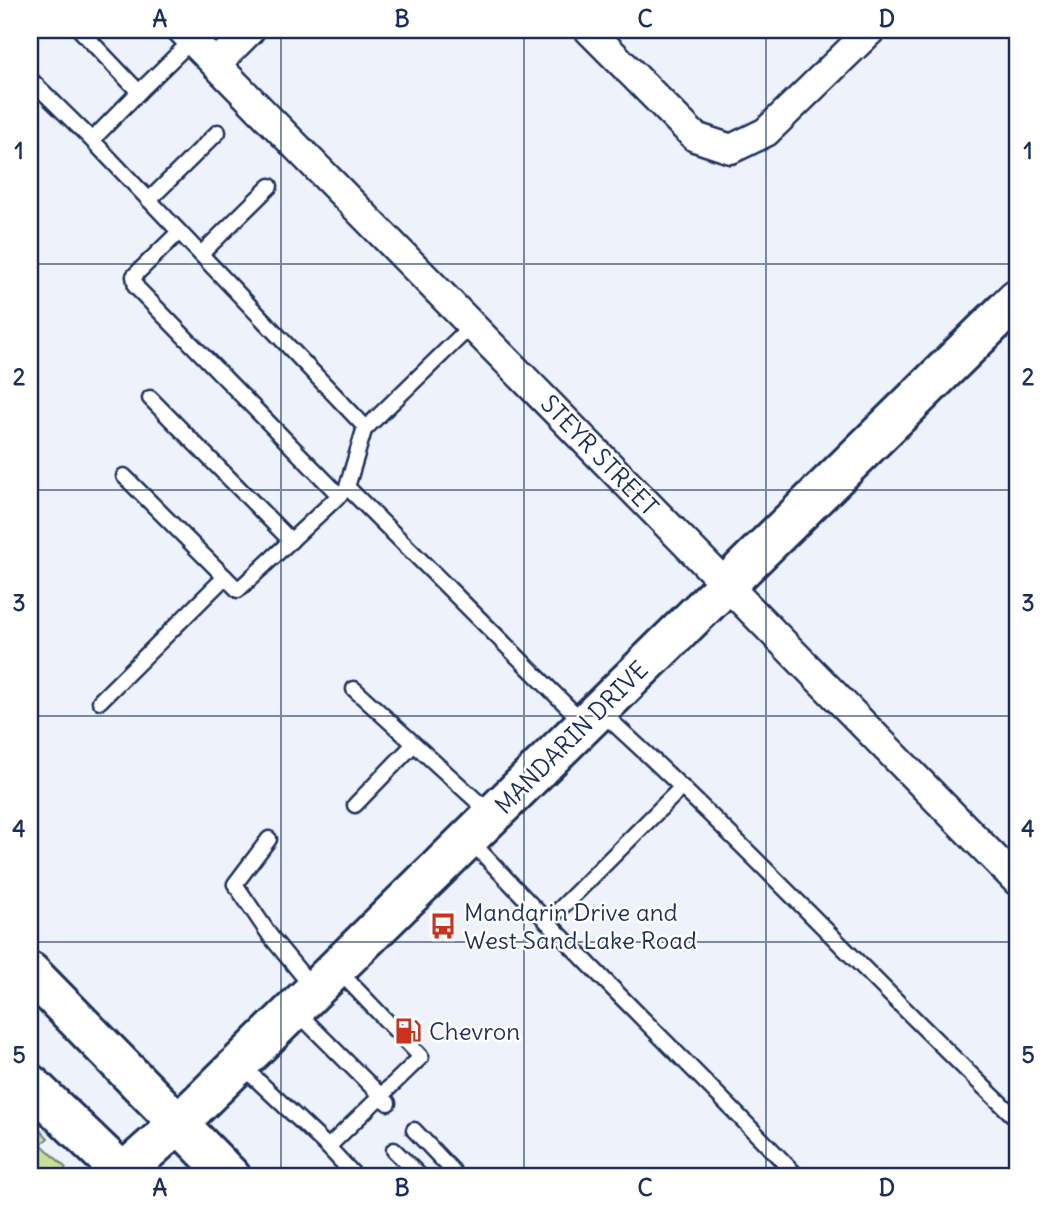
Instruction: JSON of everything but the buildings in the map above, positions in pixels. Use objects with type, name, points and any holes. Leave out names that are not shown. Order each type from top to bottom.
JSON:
[{"type":"street","points":[[216,64],[250,30]]},
{"type":"street","points":[[589,30],[695,138],[731,149],[766,132],[871,30]]},
{"type":"street","name":"STEYR STREET","points":[[187,35],[1017,881]]},
{"type":"street","name":"MANDARIN DRIVE","points":[[122,1176],[1017,299]]},
{"type":"street","points":[[30,972],[231,1177]]},
{"type":"street","points":[[30,1084],[122,1176]]},
{"type":"lane","points":[[80,30],[139,92]]},
{"type":"lane","points":[[92,139],[139,92],[187,35]]},
{"type":"lane","points":[[30,79],[92,139],[365,428]]},
{"type":"lane","points":[[149,200],[218,132]]},
{"type":"lane","points":[[201,254],[270,186]]},
{"type":"lane","points":[[179,232],[134,275],[136,287],[343,491],[592,717],[682,787],[942,1048],[1017,1119]]},
{"type":"lane","points":[[124,476],[238,590],[343,491],[365,428],[472,325]]},
{"type":"lane","points":[[150,398],[291,541]]},
{"type":"lane","points":[[100,701],[225,577]]},
{"type":"lane","points":[[354,689],[413,745],[480,826],[547,922],[798,1177]]},
{"type":"lane","points":[[355,805],[413,745]]},
{"type":"lane","points":[[547,922],[682,787]]},
{"type":"lane","points":[[269,839],[235,884],[271,937],[315,989],[384,1100]]},
{"type":"lane","points":[[315,989],[421,1057],[384,1100],[328,1147]]},
{"type":"lane","points":[[239,1063],[356,1177]]},
{"type":"lane","points":[[414,1130],[453,1171],[447,1177]]},
{"type":"lane","points":[[394,1150],[421,1177]]},
{"type":"green space","points":[[30,1119],[48,1138],[41,1144],[66,1168],[57,1177],[30,1177]]},
{"type":"place","name":"Mandarin Drive and West Sand Lake Road","points":[[443,926]]},
{"type":"place","name":"Chevron","points":[[408,1031]]}]
